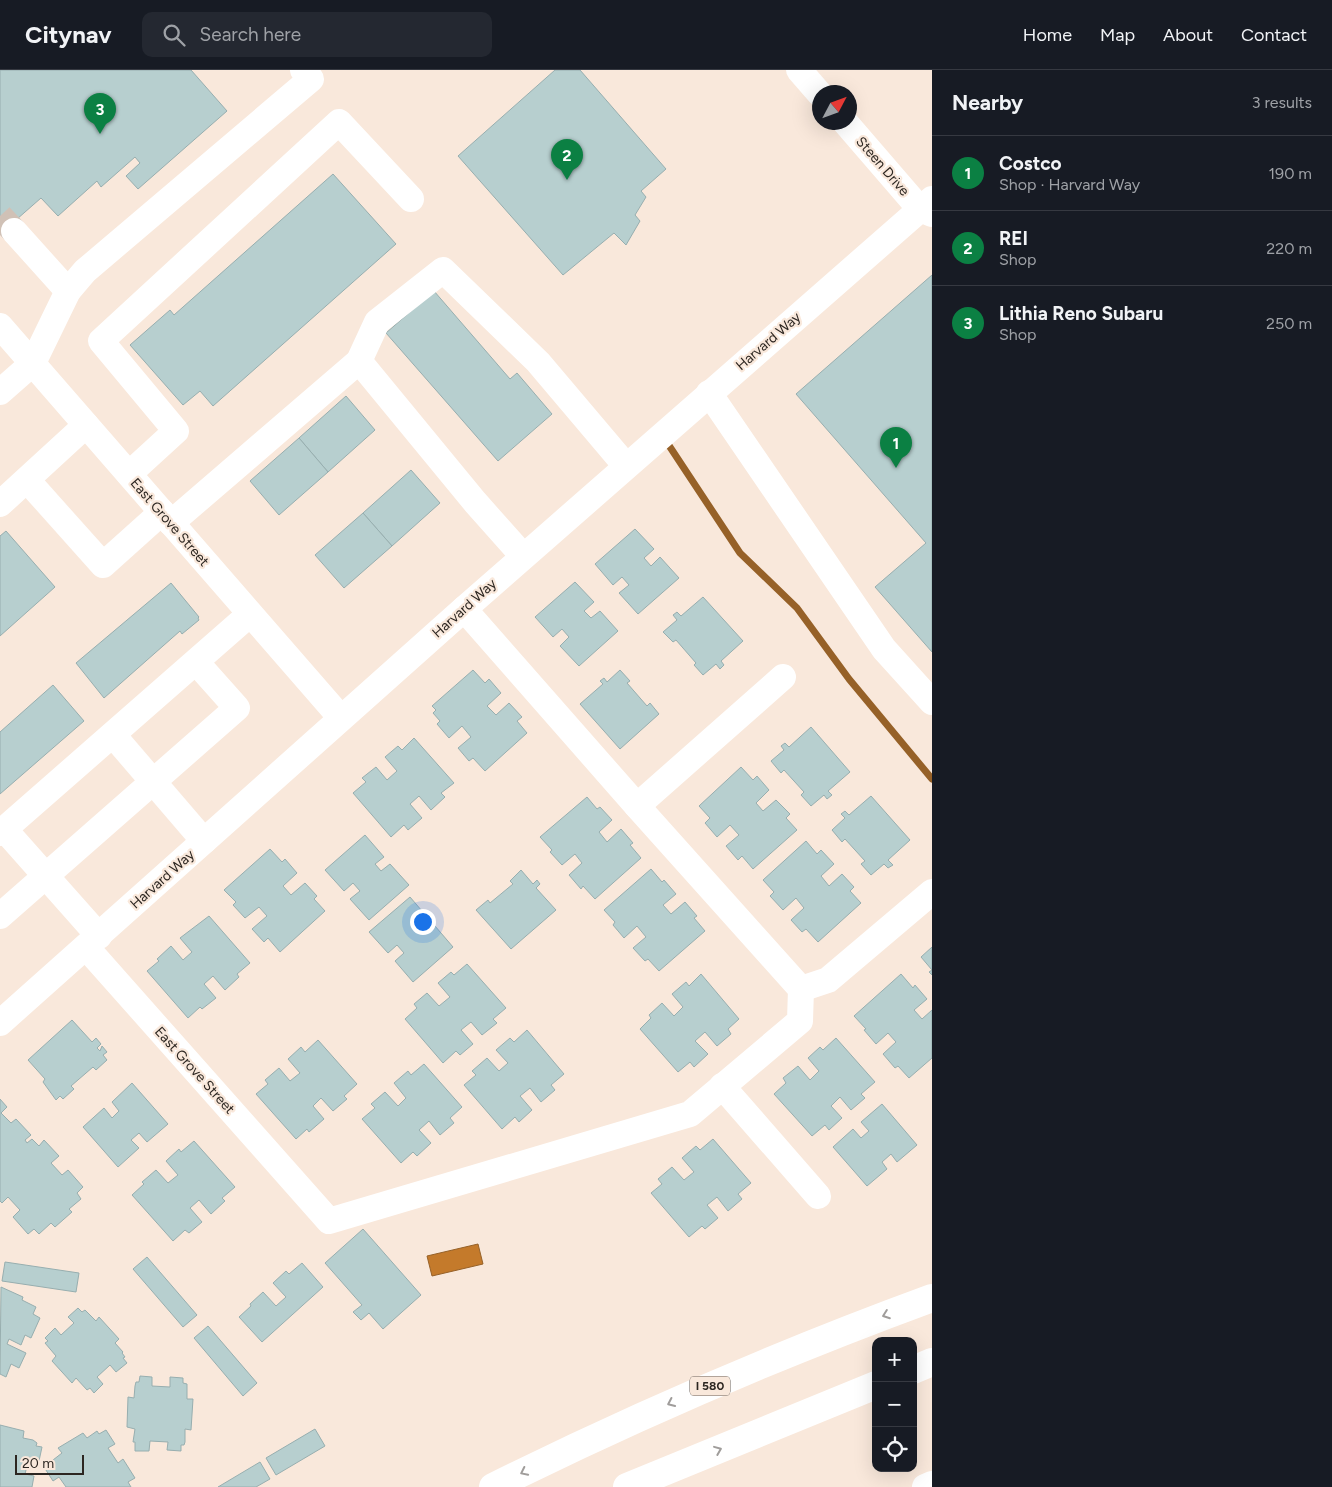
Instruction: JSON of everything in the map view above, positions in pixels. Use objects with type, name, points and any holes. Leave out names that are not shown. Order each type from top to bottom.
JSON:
[{"type":"highway","name":"I 580","points":[[493,1487],[680,1399],[813,1342],[932,1298]]},
{"type":"highway","points":[[917,1368],[932,1362]]},
{"type":"highway","points":[[627,1487],[872,1387]]},
{"type":"street","points":[[0,392],[33,363],[68,290],[85,271],[311,79],[303,70]]},
{"type":"street","points":[[799,70],[813,85]]},
{"type":"street","points":[[129,474],[176,431],[102,340],[340,122],[411,199]]},
{"type":"street","name":"Steen Drive","points":[[853,130],[928,207]]},
{"type":"street","name":"Harvard Way","points":[[0,1023],[523,556],[709,393],[928,207]]},
{"type":"street","points":[[14,231],[68,290]]},
{"type":"street","points":[[27,480],[104,565],[167,518],[359,361],[377,322],[443,270],[538,362],[626,466]]},
{"type":"street","name":"East Grove Street","points":[[0,326],[341,718]]},
{"type":"street","points":[[359,361],[475,502],[523,556]]},
{"type":"street","points":[[709,393],[884,649],[932,702]]},
{"type":"street","points":[[0,504],[86,425]]},
{"type":"street","points":[[464,609],[637,806],[802,989],[800,1021],[722,1086],[818,1196]]},
{"type":"street","points":[[2,831],[250,614]]},
{"type":"street","points":[[0,916],[236,708],[196,662]]},
{"type":"street","points":[[637,806],[783,677]]},
{"type":"street","points":[[113,735],[204,841]]},
{"type":"street","name":"East Grove Street","points":[[2,831],[44,876],[92,941],[302,1193],[329,1221],[690,1114],[722,1086]]},
{"type":"street","points":[[802,989],[828,980],[932,892]]},
{"type":"street","points":[[925,1487],[932,1484]]},
{"type":"shaded area","points":[[478,1244],[483,1264],[432,1276],[427,1256]]},
{"type":"building","points":[[0,70],[191,70],[227,111],[138,189],[126,176],[140,163],[135,157],[101,187],[97,181],[58,216],[41,198],[0,234]]},
{"type":"building","points":[[555,70],[580,70],[666,169],[641,191],[646,197],[635,215],[640,221],[626,245],[614,233],[563,275],[458,156]]},
{"type":"building","points":[[333,174],[396,244],[213,406],[200,391],[183,405],[130,345],[170,310],[174,315]]},
{"type":"building","points":[[932,275],[932,652],[875,587],[926,543],[796,394]]},
{"type":"building","points":[[434,291],[510,379],[517,373],[552,414],[498,461],[386,333]]},
{"type":"building","points":[[346,396],[375,430],[328,472],[299,438]]},
{"type":"building","points":[[299,438],[328,472],[279,515],[250,481]]},
{"type":"building","points":[[411,470],[440,503],[392,546],[363,513]]},
{"type":"building","points":[[363,513],[392,546],[344,588],[315,555]]},
{"type":"building","points":[[635,529],[654,549],[644,558],[651,566],[660,557],[679,578],[638,614],[619,593],[629,585],[622,577],[613,585],[595,564]]},
{"type":"building","points":[[6,531],[55,587],[0,636],[0,536]]},
{"type":"building","points":[[575,582],[594,602],[584,611],[591,618],[600,611],[618,631],[579,666],[560,646],[569,637],[562,629],[553,637],[535,617]]},
{"type":"building","points":[[171,583],[199,617],[199,620],[182,634],[180,631],[104,698],[76,663]]},
{"type":"building","points":[[703,597],[743,641],[721,661],[724,665],[720,669],[716,664],[703,675],[694,665],[696,663],[676,640],[673,642],[663,632],[677,620],[673,615],[677,612],[681,616]]},
{"type":"building","points":[[473,670],[485,683],[489,679],[501,693],[487,706],[496,715],[509,703],[522,717],[517,721],[527,733],[485,771],[473,758],[469,761],[458,748],[471,737],[462,726],[449,738],[437,724],[440,721],[433,713],[436,710],[432,706]]},
{"type":"building","points":[[620,670],[630,681],[627,683],[647,706],[650,703],[659,714],[620,749],[580,704],[603,684],[600,681],[604,678],[607,682]]},
{"type":"building","points":[[53,685],[84,721],[0,794],[0,732]]},
{"type":"building","points":[[811,727],[850,772],[828,791],[832,795],[827,799],[824,795],[811,806],[801,795],[804,792],[784,770],[781,773],[771,761],[784,750],[781,746],[785,743],[789,747]]},
{"type":"building","points":[[414,738],[454,783],[441,793],[445,797],[431,810],[419,796],[410,804],[422,818],[408,830],[404,825],[391,837],[353,793],[366,782],[362,778],[376,767],[387,780],[397,771],[385,757],[398,746],[402,750]]},
{"type":"building","points":[[741,767],[753,780],[757,776],[769,790],[756,803],[763,811],[776,800],[790,814],[786,818],[797,830],[753,869],[742,856],[738,860],[726,846],[739,835],[730,825],[717,837],[705,823],[710,818],[699,806]]},
{"type":"building","points":[[871,796],[910,840],[888,860],[893,865],[888,868],[884,864],[871,875],[861,864],[865,861],[845,839],[842,842],[832,830],[845,818],[841,814],[845,811],[849,815]]},
{"type":"building","points":[[587,797],[597,809],[600,807],[612,820],[599,832],[607,842],[621,829],[633,843],[630,845],[641,858],[595,899],[583,886],[581,889],[569,875],[582,863],[575,854],[562,865],[540,837]]},
{"type":"building","points":[[365,835],[384,857],[375,864],[381,871],[390,864],[409,885],[369,920],[350,899],[360,891],[353,883],[344,891],[325,870]]},
{"type":"building","points":[[806,841],[817,854],[821,850],[834,864],[821,876],[829,886],[842,874],[854,887],[850,891],[861,903],[818,942],[806,929],[802,932],[791,920],[804,908],[796,898],[783,910],[770,896],[774,892],[763,880]]},
{"type":"building","points":[[270,849],[282,862],[285,859],[297,873],[283,886],[291,895],[305,883],[317,896],[314,899],[325,911],[280,952],[268,938],[264,942],[252,929],[267,916],[259,907],[245,918],[233,905],[236,902],[224,890]]},
{"type":"building","points":[[651,869],[676,894],[663,905],[671,914],[685,902],[697,916],[694,918],[705,931],[659,971],[648,959],[645,961],[633,948],[646,937],[637,926],[624,938],[613,925],[615,922],[604,910]]},
{"type":"building","points":[[521,870],[533,884],[537,880],[540,884],[536,888],[556,910],[511,949],[476,910],[488,900],[490,903],[513,884],[510,881]]},
{"type":"building","points":[[410,897],[428,918],[420,926],[426,933],[435,926],[453,947],[413,982],[395,961],[404,953],[397,945],[388,953],[369,932]]},
{"type":"building","points":[[209,916],[250,963],[237,974],[239,977],[225,990],[213,976],[204,984],[216,998],[202,1009],[200,1007],[188,1018],[147,971],[159,961],[157,959],[171,946],[183,960],[192,952],[180,938]]},
{"type":"building","points":[[932,947],[932,970],[921,957]]},
{"type":"building","points":[[467,964],[506,1008],[493,1019],[497,1023],[482,1035],[471,1022],[461,1030],[473,1044],[460,1055],[456,1051],[443,1063],[405,1019],[417,1008],[414,1004],[427,993],[439,1006],[450,997],[438,983],[451,972],[454,975]]},
{"type":"building","points":[[701,974],[739,1019],[728,1029],[731,1034],[717,1046],[705,1032],[695,1041],[708,1054],[694,1067],[690,1062],[678,1072],[640,1029],[651,1018],[649,1015],[662,1003],[674,1016],[683,1007],[672,994],[686,982],[689,986]]},
{"type":"building","points":[[901,974],[913,988],[915,985],[927,999],[914,1010],[922,1019],[932,1010],[932,1058],[909,1078],[898,1066],[895,1068],[883,1054],[896,1042],[888,1033],[876,1044],[854,1016]]},
{"type":"building","points":[[72,1020],[92,1042],[96,1038],[101,1044],[97,1048],[100,1051],[102,1046],[107,1052],[103,1055],[107,1060],[96,1070],[93,1067],[71,1086],[74,1089],[63,1099],[60,1096],[56,1100],[43,1082],[45,1079],[28,1060]]},
{"type":"building","points":[[527,1030],[564,1074],[551,1085],[555,1090],[541,1102],[530,1088],[520,1096],[532,1110],[519,1122],[515,1117],[502,1129],[464,1085],[476,1075],[472,1071],[487,1058],[499,1071],[508,1063],[496,1050],[510,1038],[514,1042]]},
{"type":"building","points":[[836,1038],[875,1082],[861,1094],[865,1098],[851,1110],[840,1097],[831,1106],[842,1118],[829,1130],[825,1125],[812,1136],[774,1094],[786,1083],[783,1078],[798,1066],[810,1080],[819,1071],[808,1058],[820,1047],[823,1050]]},
{"type":"building","points":[[318,1040],[357,1084],[344,1096],[347,1099],[333,1111],[321,1098],[313,1106],[324,1119],[309,1132],[307,1129],[296,1139],[256,1094],[268,1084],[265,1080],[279,1068],[290,1081],[300,1073],[288,1059],[301,1047],[305,1052]]},
{"type":"building","points":[[424,1064],[462,1107],[450,1118],[454,1123],[440,1135],[429,1121],[419,1130],[431,1143],[417,1156],[413,1152],[401,1163],[362,1119],[375,1108],[371,1104],[385,1092],[398,1106],[406,1098],[394,1083],[408,1071],[411,1075]]},
{"type":"building","points":[[132,1083],[168,1124],[147,1142],[139,1133],[131,1140],[139,1148],[118,1167],[83,1127],[104,1108],[112,1118],[119,1111],[112,1102]]},
{"type":"building","points":[[0,1099],[7,1107],[1,1113],[11,1123],[16,1119],[31,1135],[25,1140],[27,1143],[32,1139],[39,1146],[44,1140],[59,1156],[51,1163],[62,1175],[68,1170],[83,1187],[77,1193],[81,1199],[69,1209],[72,1212],[55,1227],[51,1223],[39,1234],[34,1229],[28,1234],[13,1217],[20,1210],[8,1197],[2,1203],[0,1201]]},
{"type":"building","points":[[882,1104],[917,1145],[897,1162],[891,1154],[882,1162],[887,1169],[867,1186],[833,1147],[853,1129],[861,1138],[869,1131],[861,1122]]},
{"type":"building","points":[[713,1139],[751,1183],[738,1194],[742,1199],[728,1211],[717,1197],[707,1205],[718,1218],[705,1229],[702,1226],[689,1237],[651,1193],[662,1184],[658,1179],[672,1167],[684,1180],[694,1172],[682,1158],[696,1146],[700,1150]]},
{"type":"building","points":[[194,1141],[235,1187],[222,1198],[225,1201],[211,1214],[199,1200],[190,1208],[202,1222],[189,1233],[185,1230],[173,1241],[132,1195],[144,1184],[142,1182],[156,1170],[168,1183],[178,1175],[166,1161],[179,1149],[181,1152]]},
{"type":"building","points":[[363,1229],[421,1295],[383,1329],[369,1313],[361,1320],[353,1312],[362,1305],[325,1263]]},
{"type":"building","points":[[147,1257],[197,1315],[183,1327],[133,1269]]},
{"type":"building","points":[[5,1262],[79,1273],[76,1292],[2,1281]]},
{"type":"building","points":[[302,1263],[323,1287],[262,1342],[239,1317],[263,1292],[276,1306],[286,1297],[273,1283],[286,1271],[289,1274]]},
{"type":"building","points":[[1,1287],[23,1297],[22,1300],[36,1307],[33,1314],[40,1318],[31,1338],[25,1335],[21,1345],[9,1339],[7,1344],[26,1353],[19,1368],[11,1364],[6,1377],[0,1374]]},
{"type":"building","points":[[78,1308],[82,1312],[85,1310],[96,1321],[99,1317],[119,1339],[115,1343],[123,1352],[125,1357],[123,1358],[127,1363],[116,1372],[110,1365],[97,1377],[103,1384],[94,1393],[90,1388],[87,1390],[76,1378],[72,1383],[52,1361],[56,1356],[45,1343],[48,1341],[45,1338],[55,1328],[61,1335],[74,1323],[68,1317]]},
{"type":"building","points":[[208,1326],[257,1383],[243,1396],[194,1338]]},
{"type":"building","points":[[140,1376],[152,1377],[152,1386],[170,1387],[170,1377],[183,1378],[183,1383],[187,1384],[187,1399],[193,1399],[191,1430],[185,1429],[185,1442],[184,1445],[181,1445],[181,1451],[167,1450],[168,1442],[150,1441],[149,1451],[135,1451],[135,1442],[133,1442],[135,1429],[127,1427],[128,1397],[134,1398],[136,1382],[139,1382]]},
{"type":"building","points":[[0,1425],[24,1431],[23,1438],[33,1440],[37,1443],[36,1446],[42,1447],[39,1461],[29,1458],[25,1474],[34,1476],[32,1487],[0,1487]]},
{"type":"building","points":[[315,1429],[325,1446],[276,1475],[266,1458]]},
{"type":"building","points":[[106,1430],[115,1444],[108,1448],[118,1463],[123,1459],[135,1478],[128,1482],[131,1487],[66,1487],[59,1477],[53,1481],[44,1467],[62,1453],[58,1448],[83,1433],[87,1438],[97,1431],[99,1434]]},
{"type":"building","points":[[260,1462],[270,1479],[256,1487],[218,1487]]},
{"type":"waterway","points":[[668,444],[740,553],[797,608],[849,679],[932,779]]},
{"type":"tunnel","points":[[0,216],[14,231]]},
{"type":"place","name":"Lithia Reno Subaru","points":[[100,134]]},
{"type":"place","name":"REI","points":[[567,180]]},
{"type":"place","name":"Costco","points":[[896,468]]}]
